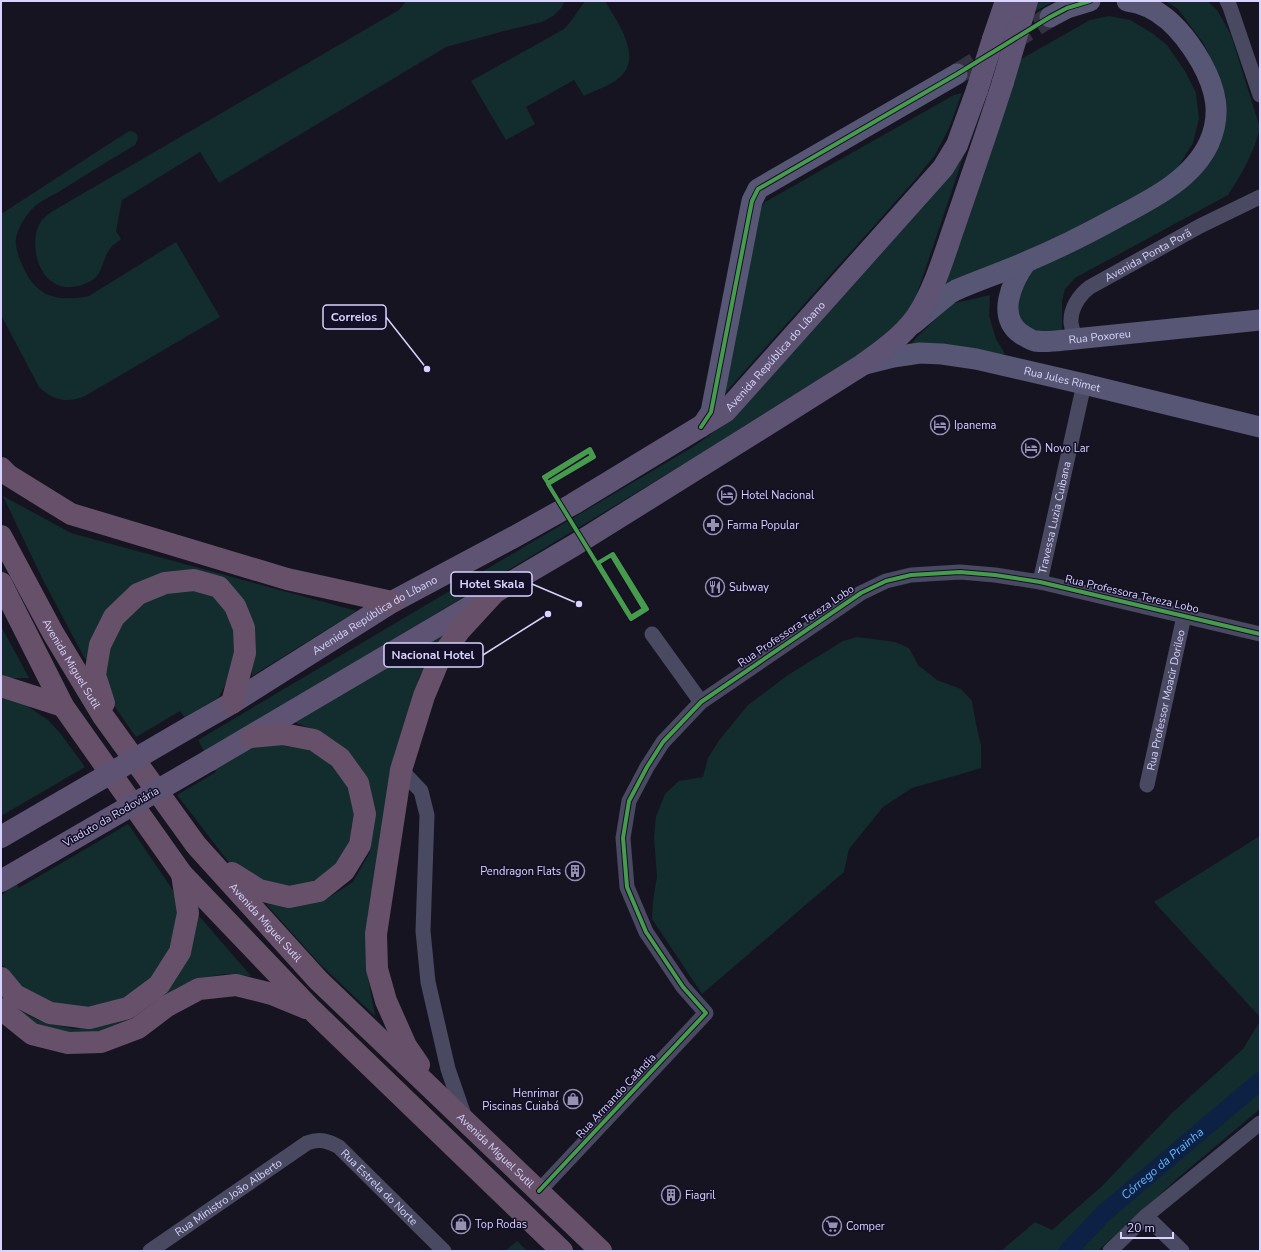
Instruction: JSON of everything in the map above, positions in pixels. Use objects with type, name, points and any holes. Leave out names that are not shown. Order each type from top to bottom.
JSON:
[{"type":"highway","points":[[1,468],[8,475],[71,514],[286,579],[392,602]]},
{"type":"highway","name":"Avenida Miguel Sutil","points":[[1,536],[53,633],[114,732],[196,845],[318,980],[601,1251]]},
{"type":"highway","points":[[114,732],[95,675],[100,645],[114,617],[138,594],[165,583],[194,580],[219,587],[235,606],[244,628],[245,653],[232,703]]},
{"type":"highway","points":[[1,583],[63,706],[182,874],[312,1010],[562,1251]]},
{"type":"highway","points":[[442,1100],[406,1046],[386,1001],[378,969],[376,934],[402,770],[424,696],[439,660],[460,630],[495,592]]},
{"type":"highway","points":[[1,686],[63,706]]},
{"type":"highway","points":[[209,859],[259,890],[289,897],[319,891],[344,871],[360,844],[365,814],[358,784],[340,758],[314,740],[284,734],[251,737]]},
{"type":"highway","points":[[1,978],[15,995],[50,1014],[89,1018],[128,1008],[159,985],[180,952],[188,913],[182,874]]},
{"type":"highway","points":[[1,1009],[32,1034],[68,1042],[101,1042],[138,1028],[167,1006],[199,989],[236,985],[272,994],[312,1010]]},
{"type":"main road","name":"Avenida República do Líbano","points":[[1,837],[232,703],[392,602],[560,511],[726,411],[943,168],[958,145],[1006,1]]},
{"type":"main road","points":[[251,737],[573,546],[754,434],[879,354],[896,340],[916,317],[925,303],[935,282],[979,157],[1027,1]]},
{"type":"main road","name":"Viaduto da Rodoviária","points":[[6,878],[251,737]]},
{"type":"street","points":[[1050,17],[1067,8],[1090,1]]},
{"type":"street","points":[[906,329],[956,290],[1026,262],[1130,211],[1169,187],[1183,176],[1200,158],[1209,143],[1214,129],[1216,113],[1216,102],[1208,74],[1187,40],[1166,18],[1153,10],[1127,1]]},
{"type":"street","points":[[1226,1],[1230,7],[1260,95]]},
{"type":"street","points":[[701,427],[711,412],[748,216],[752,201],[758,189],[958,74]]},
{"type":"street","name":"Avenida Ponta Porã","points":[[1075,339],[1071,322],[1072,315],[1078,298],[1083,292],[1200,226],[1260,197]]},
{"type":"street","name":"Rua Poxoreu","points":[[1026,262],[1016,279],[1008,302],[1008,312],[1017,330],[1033,341],[1075,339],[1260,320]]},
{"type":"street","name":"Rua Jules Rimet","points":[[862,365],[893,357],[920,353],[976,359],[1260,427]]},
{"type":"street","name":"Travessa Luzia Cuibana","points":[[1040,582],[1084,384]]},
{"type":"street","name":"Rua Professora Tereza Lobo","points":[[706,1014],[683,987],[646,932],[627,886],[623,838],[629,801],[647,767],[663,742],[701,702],[861,593],[886,581],[911,575],[960,572],[995,575],[1040,582],[1260,634]]},
{"type":"street","name":"Rua Professor Moacir Dorileo","points":[[1147,785],[1184,616]]},
{"type":"street","points":[[652,634],[701,702]]},
{"type":"street","points":[[402,770],[421,791],[427,815],[423,931],[428,982],[448,1069],[467,1123]]},
{"type":"street","name":"Rua Armando Caândia","points":[[539,1191],[706,1014]]},
{"type":"street","points":[[1110,1251],[1146,1216],[1260,1123]]},
{"type":"street","name":"Rua Estrela do Norte","points":[[307,1143],[314,1140],[320,1140],[327,1141],[339,1147],[444,1251]]},
{"type":"street","name":"Rua Ministro João Alberto","points":[[150,1251],[307,1143]]},
{"type":"street","points":[[1146,1216],[1182,1251]]},
{"type":"green space","points":[[406,1],[565,1],[562,7],[553,16],[542,22],[446,47],[219,183],[200,152],[122,200],[116,231],[121,239],[107,253],[100,271],[94,279],[85,284],[67,287],[54,283],[43,273],[39,265],[35,248],[36,232],[40,223],[51,212],[399,10]]},
{"type":"green space","points":[[585,1],[605,1],[625,37],[629,57],[627,67],[622,75],[614,82],[584,96],[574,80],[526,107],[535,124],[506,140],[471,81],[564,29]]},
{"type":"green space","points":[[1037,1],[1054,1],[1034,12]]},
{"type":"green space","points":[[1165,1],[1207,1],[1217,10],[1231,35],[1260,128],[1254,146],[1243,171],[1228,195],[1075,278],[1065,289],[1062,301],[1062,331],[1040,338],[1021,320],[1016,306],[1021,277],[1205,162],[1218,76],[1204,44],[1178,9]]},
{"type":"green space","points":[[1109,16],[1130,20],[1152,33],[1167,45],[1185,71],[1196,93],[1199,119],[1193,143],[1176,170],[1124,209],[1003,267],[942,285],[1021,59],[1090,20]]},
{"type":"green space","points":[[962,93],[949,128],[935,155],[914,181],[718,401],[756,214],[765,202],[954,95]]},
{"type":"green space","points":[[129,131],[136,133],[138,139],[135,145],[43,201],[34,207],[28,214],[20,225],[16,238],[18,254],[25,272],[37,288],[50,296],[57,298],[73,298],[89,296],[176,242],[220,317],[85,396],[72,400],[55,398],[39,387],[1,315],[1,214]]},
{"type":"green space","points":[[968,143],[917,294],[902,318],[888,333],[872,346],[848,365],[205,753],[198,740],[709,436],[722,424]]},
{"type":"green space","points":[[990,295],[989,316],[996,339],[1005,354],[1000,355],[909,347],[915,339],[951,304]]},
{"type":"green space","points":[[3,496],[71,533],[357,611],[252,676],[254,641],[246,607],[155,578],[89,659],[85,659],[42,578]]},
{"type":"green space","points":[[193,590],[213,596],[226,611],[234,630],[235,652],[230,675],[219,697],[185,718],[180,711],[136,737],[115,707],[105,677],[110,648],[122,623],[144,603],[167,592]]},
{"type":"green space","points":[[1,626],[29,678],[1,678]]},
{"type":"green space","points":[[446,633],[420,675],[405,722],[367,972],[375,1016],[319,963],[266,904],[296,906],[325,900],[353,882],[370,852],[374,818],[314,730],[289,720]]},
{"type":"green space","points":[[857,637],[895,642],[909,648],[918,665],[937,680],[961,689],[972,701],[981,745],[981,768],[912,788],[883,807],[849,849],[844,872],[702,994],[652,919],[653,900],[657,877],[654,837],[656,817],[665,794],[679,781],[703,777],[708,758],[720,739],[748,705],[788,675],[843,641]]},
{"type":"green space","points":[[1,696],[23,703],[48,720],[60,733],[85,767],[1,816]]},
{"type":"green space","points":[[276,741],[304,747],[332,764],[351,790],[356,819],[352,847],[335,871],[311,885],[283,888],[254,880],[230,864],[177,795],[216,772],[213,766],[247,748]]},
{"type":"green space","points":[[128,824],[174,892],[179,923],[170,954],[150,980],[127,998],[70,1012],[16,984],[1,963],[1,896],[16,883],[19,888]]},
{"type":"green space","points":[[1260,836],[1260,1017],[1154,902]]},
{"type":"green space","points":[[198,915],[251,976],[224,974],[198,979],[177,988],[144,1017],[104,1035],[62,1036],[25,1021],[1,1001],[1,992],[28,1015],[46,1023],[75,1029],[107,1024],[139,1010]]},
{"type":"green space","points":[[1260,1021],[1260,1109],[1179,1177],[1098,1251],[1001,1251],[1035,1222],[1052,1230],[1102,1186],[1173,1112],[1243,1049]]},
{"type":"green space","points":[[517,1241],[527,1251],[505,1251]]},
{"type":"waterway","name":"Córrego da Prainha","points":[[1068,1251],[1104,1213],[1260,1081]]},
{"type":"tunnel","points":[[957,74],[1050,17]]},
{"type":"cycle path","points":[[701,427],[711,412],[752,201],[758,189],[957,74],[1050,17],[1067,8],[1090,1]]},
{"type":"cycle path","points":[[546,478],[589,451],[592,456],[548,483],[544,477],[590,449],[594,457],[548,484],[631,619],[647,609],[613,554],[598,563],[631,617],[644,609],[612,556]]},
{"type":"cycle path","points":[[539,1191],[706,1013],[683,987],[646,932],[627,887],[623,838],[629,801],[647,767],[663,742],[701,702],[861,593],[886,581],[911,575],[960,572],[995,575],[1040,582],[1260,634]]},
{"type":"place","name":"Correios","points":[[427,369]]},
{"type":"place","name":"Ipanema","points":[[940,425]]},
{"type":"place","name":"Novo Lar","points":[[1031,448]]},
{"type":"place","name":"Hotel Nacional","points":[[727,495]]},
{"type":"place","name":"Farma Popular","points":[[713,525]]},
{"type":"place","name":"Subway","points":[[715,587]]},
{"type":"place","name":"Hotel Skala","points":[[579,604]]},
{"type":"place","name":"Nacional Hotel","points":[[548,614]]},
{"type":"place","name":"Pendragon Flats","points":[[575,871]]},
{"type":"place","name":"Henrimar Piscinas Cuiabá","points":[[573,1099]]},
{"type":"place","name":"Fiagril","points":[[671,1195]]},
{"type":"place","name":"Top Rodas","points":[[461,1224]]},
{"type":"place","name":"Comper","points":[[832,1226]]}]
